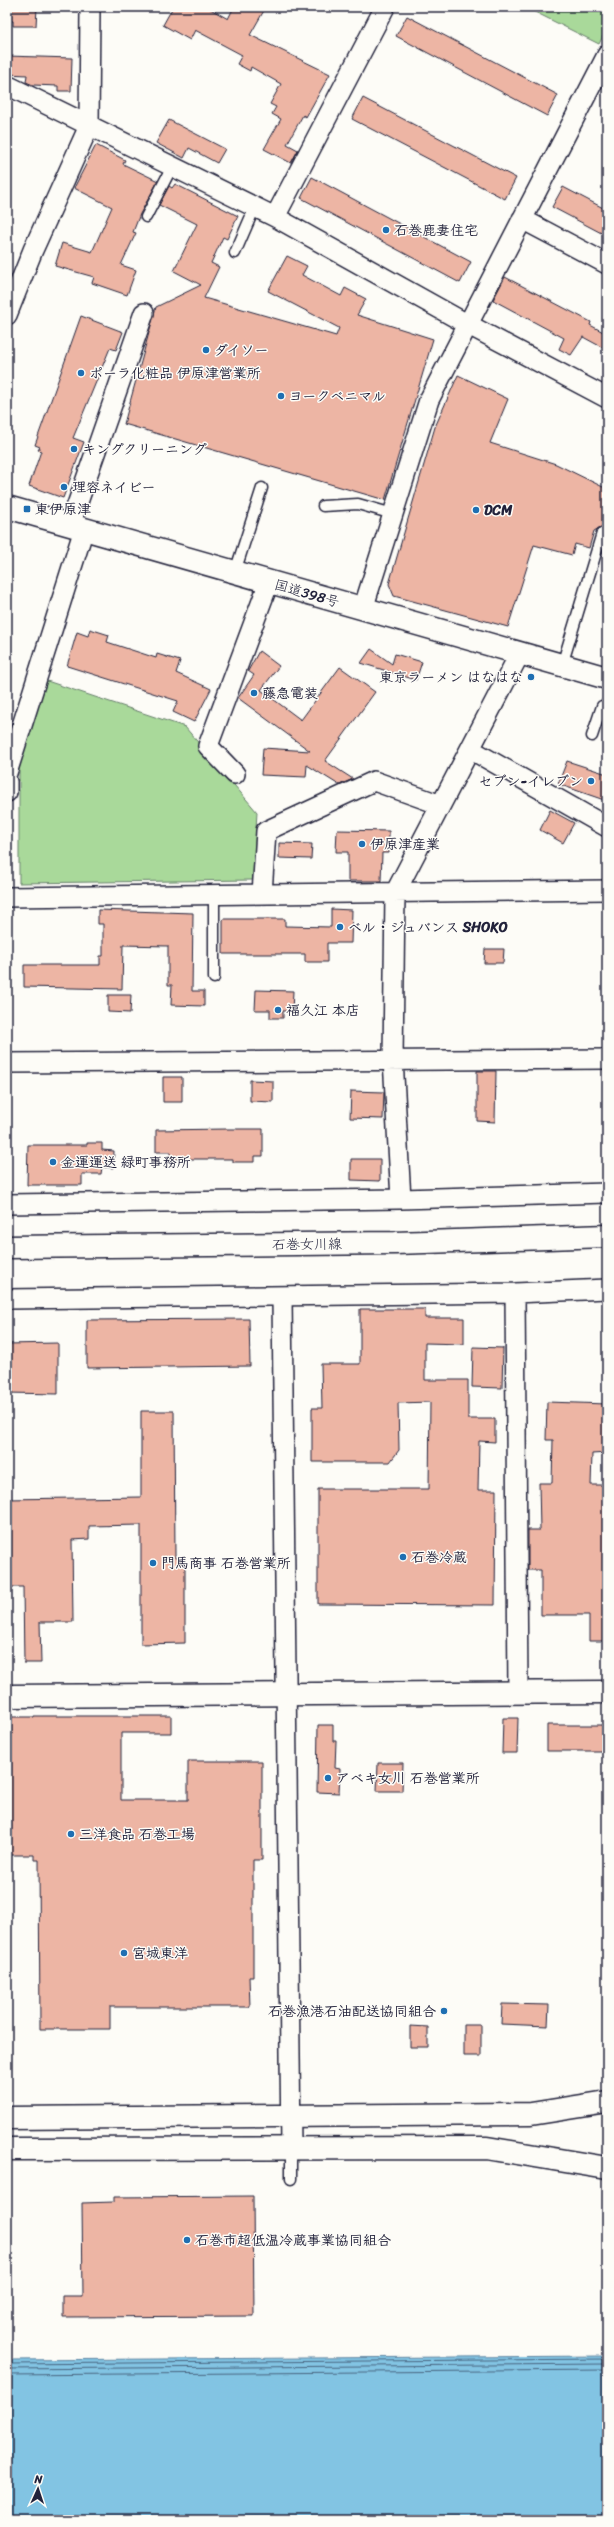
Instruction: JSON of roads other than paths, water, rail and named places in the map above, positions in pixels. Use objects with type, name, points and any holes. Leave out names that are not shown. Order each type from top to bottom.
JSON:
[{"type":"main road","name":"国道398号","points":[[7,507],[607,678]]},
{"type":"main road","name":"石巻女川線","points":[[7,1247],[395,1244],[607,1236]]},
{"type":"main road","points":[[7,1696],[607,1692]]},
{"type":"main road","points":[[7,2118],[531,2114],[607,2102]]},
{"type":"main road","points":[[7,2149],[487,2148],[607,2168]]},
{"type":"street","points":[[7,315],[32,250],[89,126],[90,7]]},
{"type":"street","points":[[275,217],[385,7]]},
{"type":"street","points":[[363,609],[429,400],[607,55]]},
{"type":"street","points":[[7,85],[275,217],[467,324],[607,398]]},
{"type":"street","points":[[522,219],[607,264]]},
{"type":"street","points":[[7,772],[77,527],[144,313]]},
{"type":"street","points":[[235,774],[208,746],[269,582]]},
{"type":"street","points":[[401,1199],[393,1059],[395,893],[520,653]]},
{"type":"street","points":[[470,749],[607,827]]},
{"type":"street","points":[[7,781],[7,792]]},
{"type":"street","points":[[262,894],[266,831],[374,781],[441,805]]},
{"type":"street","points":[[7,897],[607,890]]},
{"type":"street","points":[[7,1063],[393,1059],[607,1059]]},
{"type":"street","points":[[7,1204],[401,1199],[607,1193]]},
{"type":"street","points":[[7,1299],[515,1293],[607,1289]]},
{"type":"street","points":[[515,1293],[518,1692]]},
{"type":"street","points":[[282,1296],[291,2149]]},
{"type":"lane","points":[[146,217],[172,167]]},
{"type":"lane","points":[[235,253],[255,207]]},
{"type":"lane","points":[[235,572],[262,488]]},
{"type":"lane","points":[[323,506],[358,504],[393,514]]},
{"type":"lane","points":[[562,665],[602,533]]},
{"type":"lane","points":[[592,736],[602,706]]},
{"type":"lane","points":[[214,895],[214,978]]},
{"type":"lane","points":[[291,2149],[291,2179]]},
{"type":"water","points":[[607,2356],[607,2520],[7,2520],[7,2360]]},
{"type":"place","name":"石巻鹿妻住宅","points":[[386,230]]},
{"type":"place","name":"ダイソー","points":[[206,350]]},
{"type":"place","name":"ポーラ化粧品 伊原津営業所","points":[[81,373]]},
{"type":"place","name":"ヨークベニマル","points":[[281,396]]},
{"type":"place","name":"キングクリーニング","points":[[74,449]]},
{"type":"place","name":"理容ネイビー","points":[[64,487]]},
{"type":"place","name":"東伊原津","points":[[27,509]]},
{"type":"place","name":"DCM","points":[[476,510]]},
{"type":"place","name":"東京ラーメン はなはな","points":[[531,677]]},
{"type":"place","name":"藤急電装","points":[[254,693]]},
{"type":"place","name":"セブン-イレブン","points":[[591,781]]},
{"type":"place","name":"伊原津産業","points":[[362,844]]},
{"type":"place","name":"ベル・ジュバンス SHOKO","points":[[340,927]]},
{"type":"place","name":"福久江 本店","points":[[278,1010]]},
{"type":"place","name":"金運運送 緑町事務所","points":[[53,1162]]},
{"type":"place","name":"石巻冷蔵","points":[[403,1557]]},
{"type":"place","name":"門馬商事 石巻営業所","points":[[153,1563]]},
{"type":"place","name":"アベキ女川 石巻営業所","points":[[328,1778]]},
{"type":"place","name":"三洋食品 石巻工場","points":[[71,1834]]},
{"type":"place","name":"宮城東洋","points":[[124,1953]]},
{"type":"place","name":"石巻漁港石油配送協同組合","points":[[444,2011]]},
{"type":"place","name":"石巻市超低温冷蔵事業協同組合","points":[[187,2240]]}]
